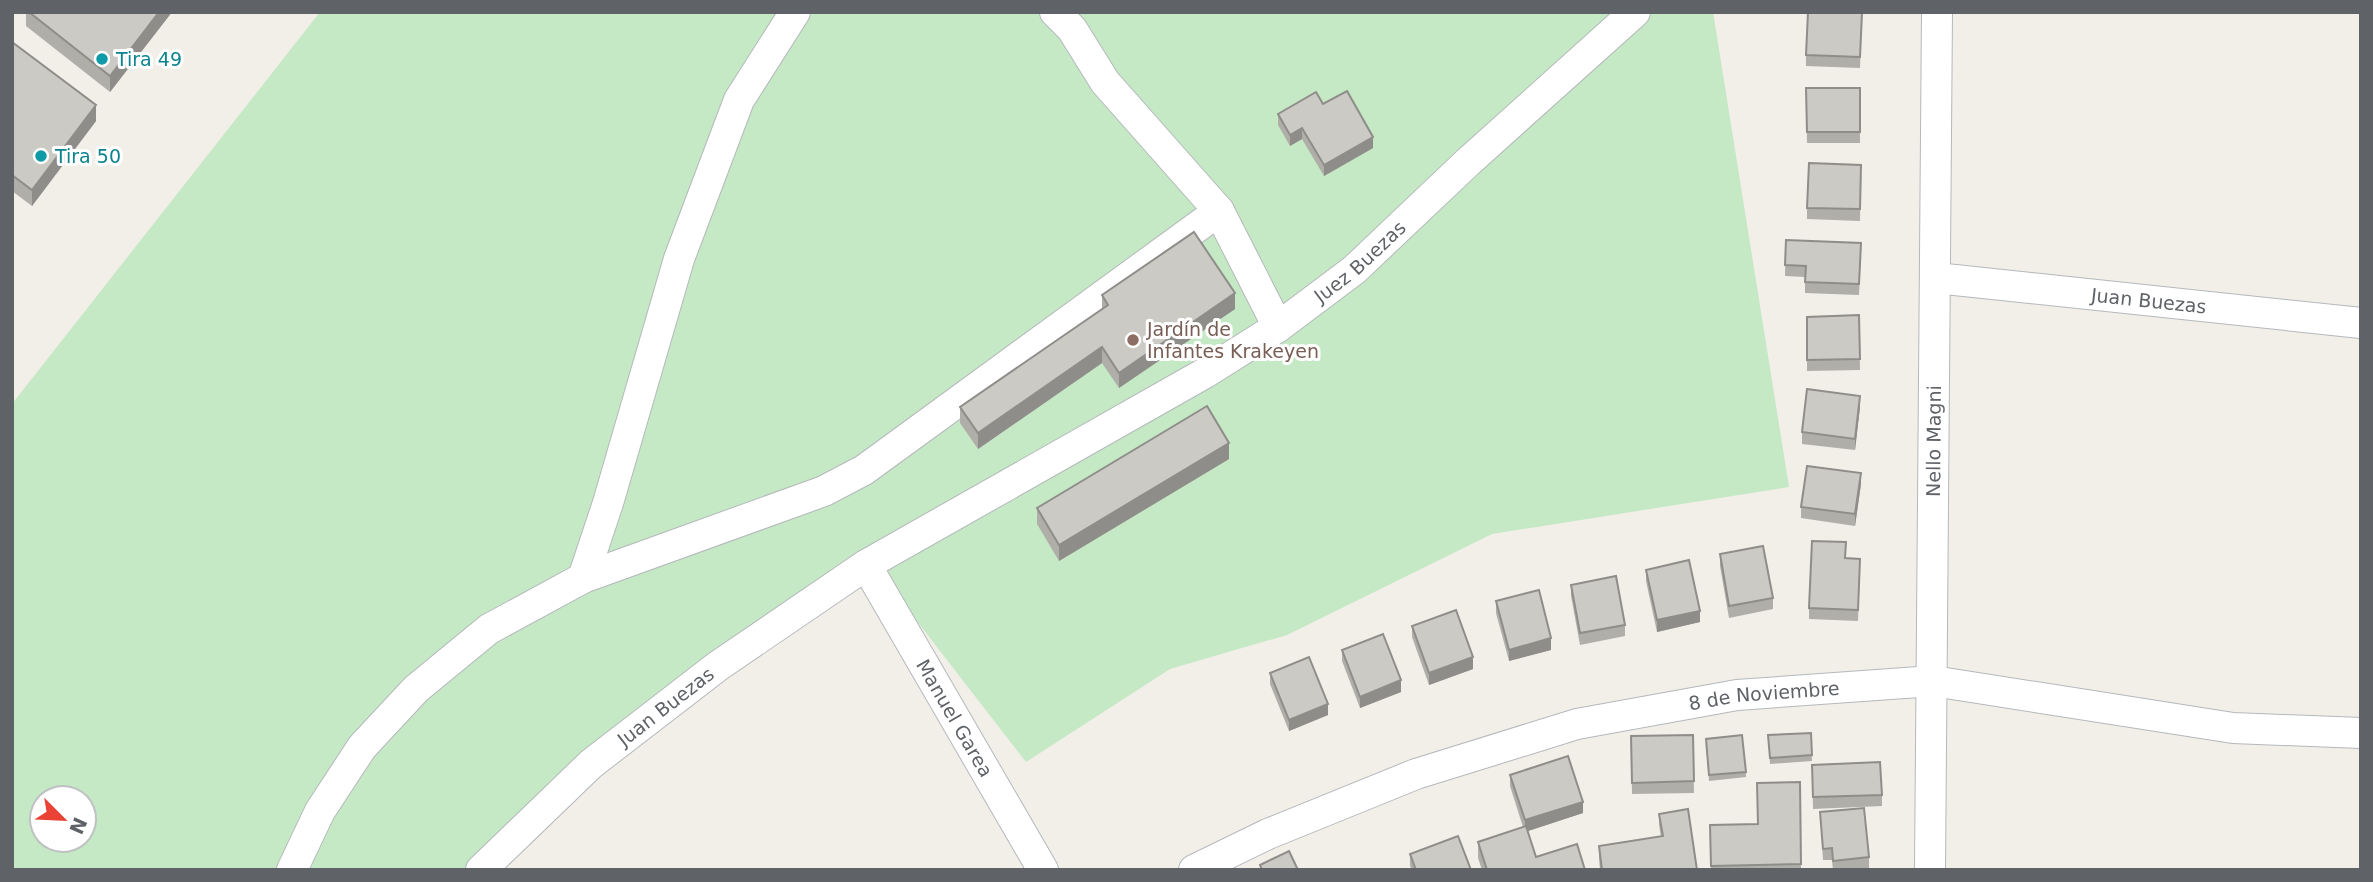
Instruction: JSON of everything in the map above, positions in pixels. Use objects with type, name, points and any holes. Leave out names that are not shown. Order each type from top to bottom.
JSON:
[{"type":"street","points":[[583,578],[608,503],[679,259],[740,100],[795,12]]},
{"type":"street","points":[[1055,12],[1072,29],[1105,82],[1219,211],[1278,327]]},
{"type":"street","name":"Juez Buezas","points":[[866,565],[1205,373],[1278,327],[1354,270],[1468,162],[1634,12]]},
{"type":"street","name":"Nello Magni","points":[[1930,870],[1937,12]]},
{"type":"street","points":[[292,870],[320,811],[362,747],[416,689],[489,629],[583,578],[824,491],[864,470],[1219,211]]},
{"type":"street","name":"Juan Buezas","points":[[1936,278],[2361,323]]},
{"type":"street","name":"Juan Buezas","points":[[481,870],[591,764],[718,666],[866,565]]},
{"type":"street","name":"Manuel Garea","points":[[866,565],[1043,870]]},
{"type":"street","name":"8 de Noviembre","points":[[1194,870],[1268,834],[1416,774],[1577,724],[1737,695],[1933,681],[2233,728],[2361,733]]},
{"type":"green space","points":[[320,12],[1713,12],[1789,487],[1492,534],[1287,635],[1170,669],[1026,762],[868,558],[480,870],[12,870],[12,404]]},
{"type":"building","name":"Tira 49","points":[[29,12],[159,12],[110,76]]},
{"type":"building","points":[[1808,12],[1862,13],[1860,57],[1806,55]]},
{"type":"building","name":"Tira 50","points":[[12,42],[96,105],[32,190],[12,175]]},
{"type":"building","points":[[1806,88],[1860,88],[1860,132],[1807,132]]},
{"type":"building","points":[[1347,91],[1373,137],[1324,165],[1302,128],[1290,135],[1278,114],[1316,92],[1323,104]]},
{"type":"building","points":[[1809,163],[1861,165],[1860,209],[1807,208]]},
{"type":"building","points":[[1194,232],[1235,293],[1119,373],[1102,347],[978,433],[960,407],[1108,305],[1102,295]]},
{"type":"building","points":[[1786,240],[1861,243],[1859,284],[1805,282],[1806,266],[1785,265]]},
{"type":"building","points":[[1859,315],[1860,359],[1807,360],[1807,317]]},
{"type":"building","points":[[1807,389],[1860,396],[1855,439],[1802,432]]},
{"type":"building","points":[[1207,406],[1229,443],[1059,545],[1037,508]]},
{"type":"building","points":[[1807,466],[1861,473],[1855,514],[1801,507]]},
{"type":"building","points":[[1812,541],[1846,542],[1845,558],[1860,559],[1858,610],[1809,608]]},
{"type":"building","points":[[1763,546],[1773,598],[1729,606],[1720,554]]},
{"type":"building","points":[[1689,560],[1700,611],[1657,620],[1646,570]]},
{"type":"building","points":[[1616,576],[1625,625],[1580,633],[1571,585]]},
{"type":"building","points":[[1539,590],[1551,638],[1509,650],[1496,601]]},
{"type":"building","points":[[1456,610],[1473,657],[1429,673],[1412,626]]},
{"type":"building","points":[[1383,634],[1401,680],[1360,697],[1342,650]]},
{"type":"building","points":[[1309,657],[1328,704],[1289,720],[1270,673]]},
{"type":"building","points":[[1811,733],[1812,755],[1770,758],[1768,735]]},
{"type":"building","points":[[1693,735],[1694,781],[1632,783],[1631,736]]},
{"type":"building","points":[[1742,735],[1746,772],[1709,775],[1706,739]]},
{"type":"building","points":[[1568,756],[1583,802],[1525,820],[1510,775]]},
{"type":"building","points":[[1880,762],[1882,795],[1813,797],[1812,765]]},
{"type":"building","points":[[1800,782],[1801,864],[1711,866],[1710,825],[1758,824],[1757,783]]},
{"type":"building","points":[[1864,808],[1869,857],[1833,861],[1832,848],[1823,849],[1820,812]]},
{"type":"building","points":[[1688,809],[1697,870],[1602,870],[1599,846],[1663,836],[1659,814]]},
{"type":"building","points":[[1526,826],[1536,857],[1577,844],[1585,870],[1487,870],[1478,842]]},
{"type":"building","points":[[1458,836],[1471,870],[1416,870],[1410,854]]},
{"type":"building","points":[[1289,851],[1298,870],[1262,870],[1260,865]]},
{"type":"place","name":"Tira 49","points":[[102,59]]},
{"type":"place","name":"Tira 50","points":[[41,156]]},
{"type":"place","name":"Jardín de Infantes Krakeyen","points":[[1133,340]]}]
